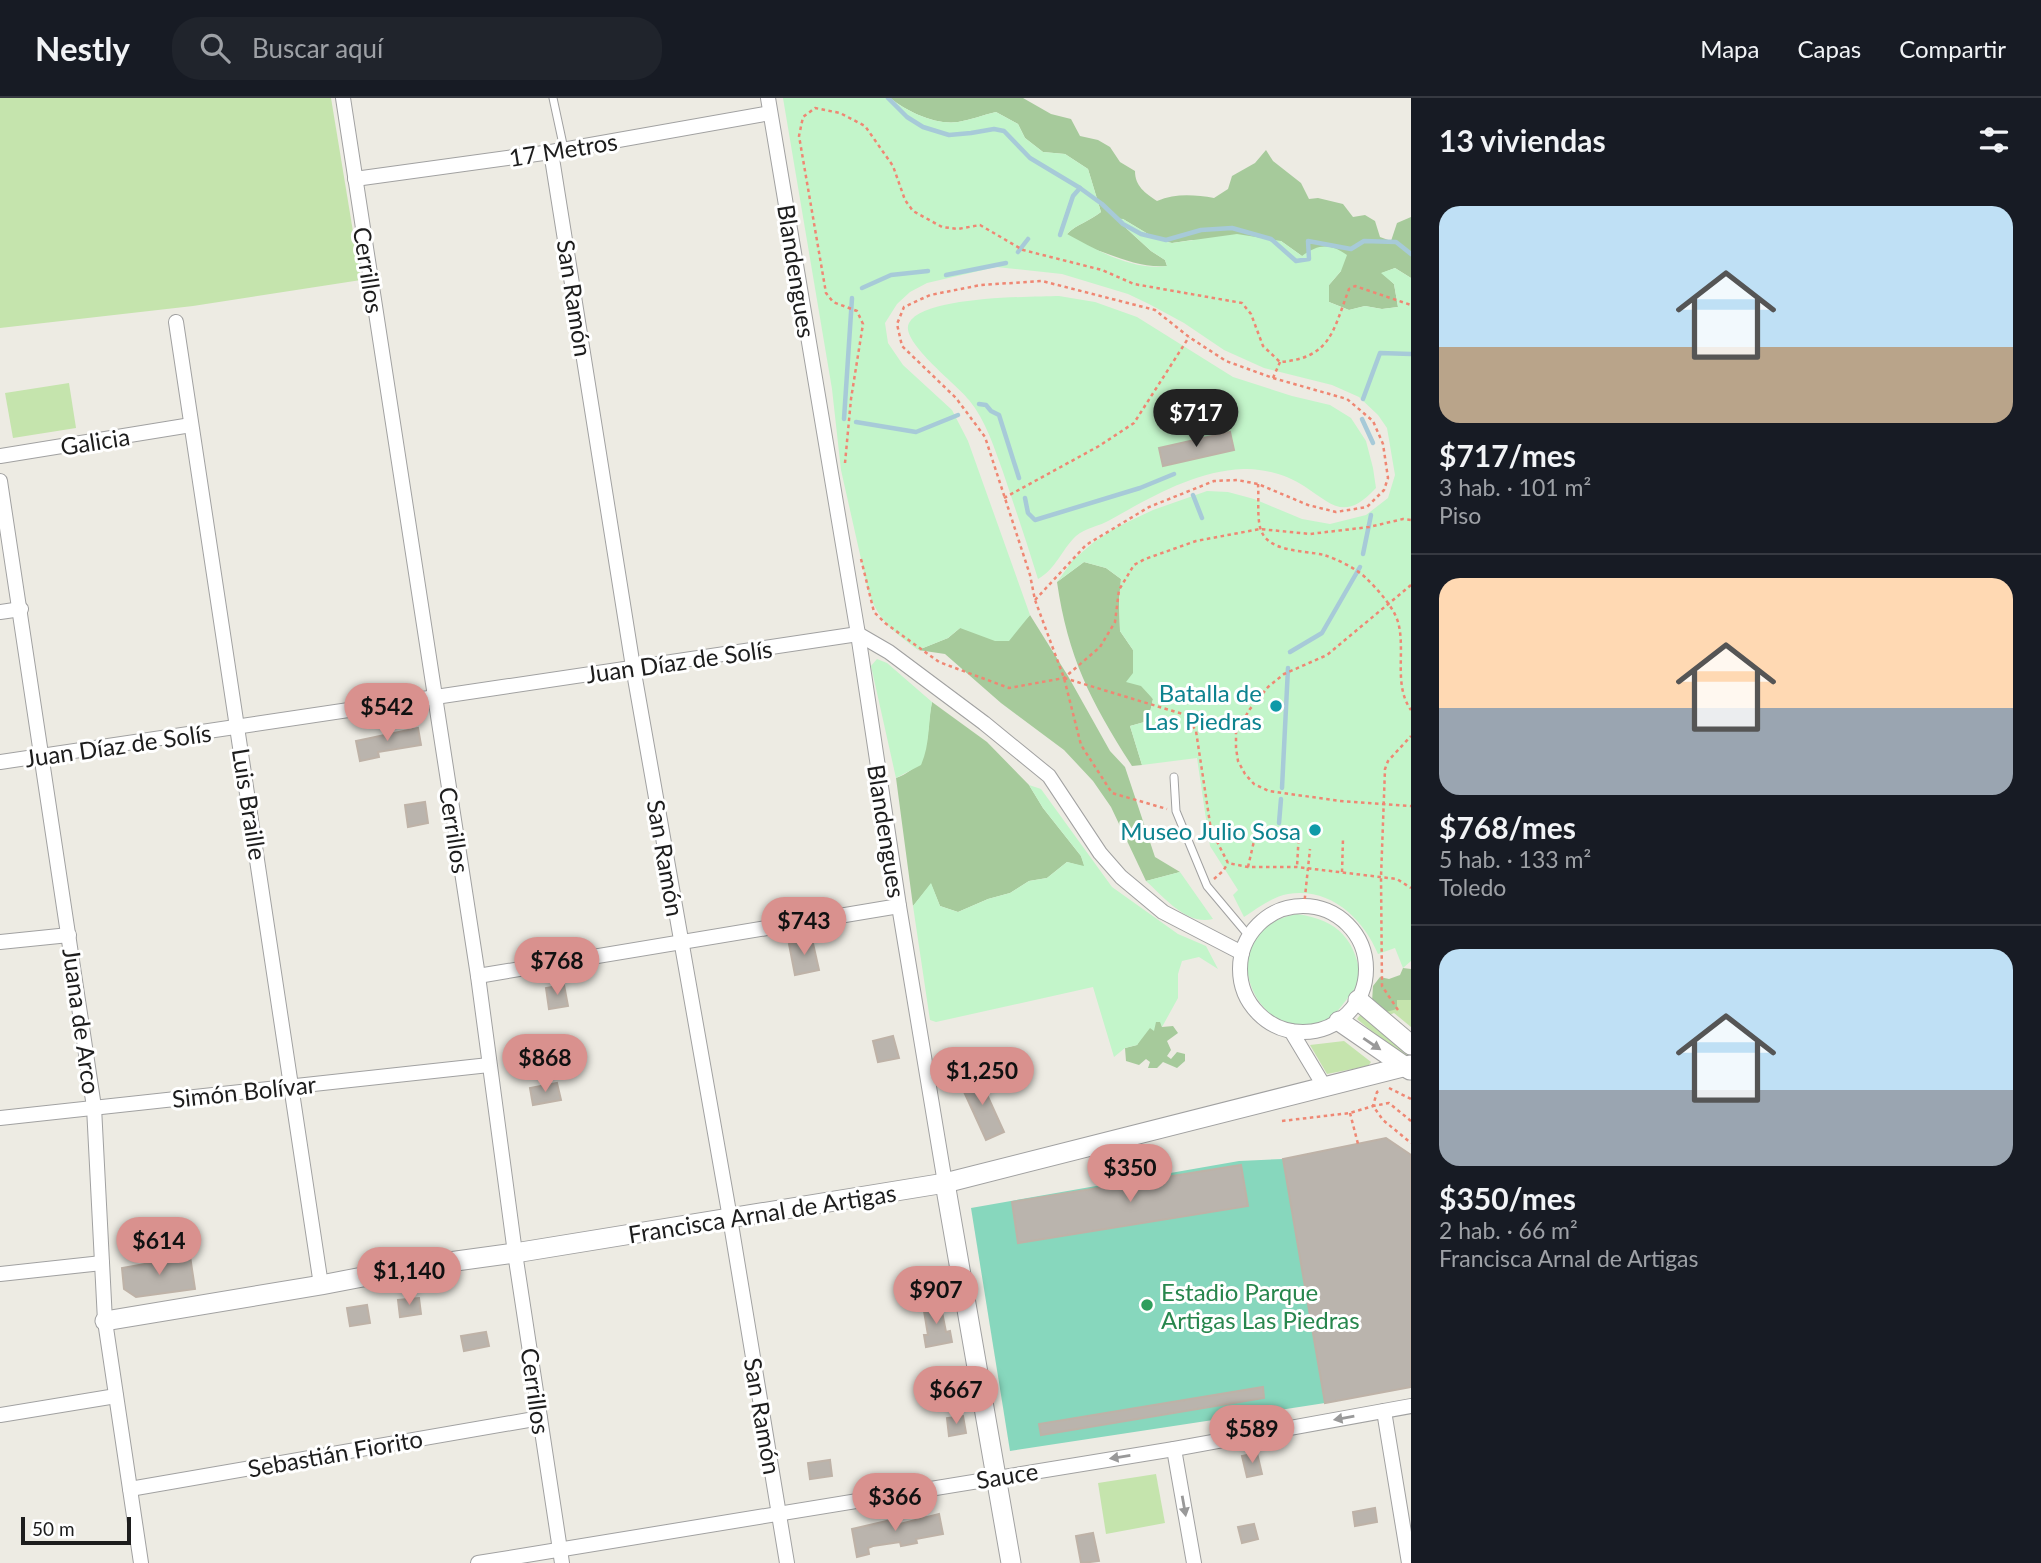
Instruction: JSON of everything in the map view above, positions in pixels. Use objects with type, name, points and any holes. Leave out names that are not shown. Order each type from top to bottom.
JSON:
[{"type":"street","name":"Cerrillos","points":[[343,98],[478,976],[515,1253],[561,1556]]},
{"type":"street","name":"Blandengues","points":[[768,98],[858,634],[899,906],[1011,1563]]},
{"type":"street","name":"17 Metros","points":[[355,179],[558,150],[771,113]]},
{"type":"street","name":"San Ramón","points":[[558,150],[633,667],[730,1218],[787,1563]]},
{"type":"street","name":"Luis Braille","points":[[176,322],[321,1285]]},
{"type":"street","name":"Galicia","points":[[0,456],[191,425]]},
{"type":"street","name":"Juana de Arco","points":[[0,481],[94,1107],[105,1321],[141,1563]]},
{"type":"street","points":[[0,612],[21,609]]},
{"type":"street","name":"Juan Díaz de Solís","points":[[0,762],[858,634]]},
{"type":"street","points":[[858,634],[889,652],[985,723],[1049,776],[1100,853],[1122,877],[1163,912],[1242,953]]},
{"type":"street","points":[[478,976],[899,906]]},
{"type":"street","points":[[1304,906],[1322,909],[1339,918],[1352,930],[1366,965],[1358,1000],[1339,1021],[1324,1029],[1292,1031],[1272,1024],[1256,1011],[1245,994],[1240,974],[1242,953],[1249,936],[1259,923],[1288,908],[1304,906]]},
{"type":"street","points":[[0,942],[69,935]]},
{"type":"street","points":[[1358,1000],[1411,1045]]},
{"type":"street","points":[[1339,1021],[1409,1068]]},
{"type":"street","points":[[1292,1031],[1324,1086]]},
{"type":"street","name":"Simón Bolívar","points":[[0,1118],[489,1065]]},
{"type":"street","name":"Francisca Arnal de Artigas","points":[[105,1321],[420,1266],[945,1183],[1324,1086],[1409,1068]]},
{"type":"street","points":[[0,1274],[102,1264]]},
{"type":"street","points":[[0,1415],[116,1396]]},
{"type":"street","name":"Sauce","points":[[478,1563],[561,1556],[779,1513],[1411,1406]]},
{"type":"street","points":[[1384,1410],[1409,1563]]},
{"type":"street","name":"Sebastián Fiorito","points":[[130,1489],[540,1418]]},
{"type":"street","points":[[1174,1448],[1194,1563]]},
{"type":"lane","points":[[553,98],[558,150]]},
{"type":"lane","points":[[1174,777],[1175,811],[1207,886],[1249,936]]},
{"type":"path","points":[[846,475],[851,399],[863,324],[858,310],[833,302],[826,293],[799,136],[803,117],[815,108],[840,113],[865,126],[893,166],[905,200],[913,211],[942,227],[958,229],[980,225],[1023,250],[1102,270],[1134,285],[1242,303],[1251,314],[1263,346],[1280,362],[1312,356],[1331,336],[1349,289],[1355,286],[1411,305]]},
{"type":"path","points":[[1035,600],[1086,545],[1149,507],[1214,481],[1237,480],[1258,484],[1308,505],[1336,512],[1367,508],[1384,490],[1388,478],[1383,443],[1373,421],[1347,399],[1273,378],[1226,361],[1155,310],[1042,281],[981,285],[930,295],[904,307],[898,324],[902,346],[956,398],[985,437],[1030,575],[1035,600],[1064,678],[1081,744],[1112,793],[1175,811]]},
{"type":"path","points":[[1004,498],[1134,423],[1189,337]]},
{"type":"path","points":[[1273,378],[1280,362]]},
{"type":"path","points":[[1258,484],[1260,528],[1267,540],[1278,547],[1326,556],[1354,570],[1365,576],[1389,604],[1398,621],[1402,694],[1411,710]]},
{"type":"path","points":[[1064,678],[1100,647],[1115,622],[1119,590],[1134,565],[1145,559],[1196,541],[1260,528],[1310,534],[1369,527],[1402,519],[1411,520]]},
{"type":"path","points":[[859,549],[874,612],[939,662],[1009,688],[1064,678],[1186,715],[1196,731],[1211,831],[1228,863]]},
{"type":"path","points":[[1411,585],[1327,655],[1284,674],[1268,687],[1236,732],[1238,761],[1254,785],[1285,794],[1411,806]]},
{"type":"path","points":[[1405,1016],[1382,986],[1381,877],[1388,761],[1411,736]]},
{"type":"path","points":[[1248,867],[1257,828],[1299,831],[1297,867]]},
{"type":"path","points":[[1342,872],[1343,839]]},
{"type":"path","points":[[1304,906],[1310,849]]},
{"type":"path","points":[[1228,863],[1248,867],[1297,867],[1396,879],[1411,888]]},
{"type":"path","points":[[1207,886],[1228,863]]},
{"type":"path","points":[[1373,1106],[1377,1092],[1390,1088],[1411,1099]]},
{"type":"path","points":[[1282,1121],[1350,1113],[1389,1104],[1411,1121]]},
{"type":"path","points":[[1373,1106],[1383,1120],[1411,1143]]},
{"type":"path","points":[[1350,1113],[1358,1144]]},
{"type":"green space","points":[[0,98],[331,98],[361,280],[193,306],[0,328]]},
{"type":"green space","points":[[783,98],[890,98],[922,116],[949,122],[996,112],[1018,124],[1025,138],[1043,152],[1065,154],[1088,169],[1101,212],[1067,234],[1128,262],[1154,267],[1167,266],[1165,260],[1151,251],[1115,218],[1123,219],[1158,240],[1172,243],[1237,234],[1281,241],[1302,256],[1319,247],[1335,248],[1347,255],[1341,271],[1329,285],[1329,302],[1349,310],[1365,306],[1382,309],[1398,307],[1394,284],[1381,273],[1395,268],[1411,278],[1411,961],[1403,968],[1395,948],[1378,954],[1364,928],[1354,917],[1331,900],[1318,895],[1282,895],[1244,917],[1233,895],[1238,890],[1210,846],[1197,758],[1142,765],[1130,726],[1148,721],[1153,699],[1141,686],[1126,682],[1133,673],[1133,650],[1120,631],[1121,579],[1106,568],[1084,562],[1057,582],[1073,560],[1115,528],[1153,510],[1207,491],[1228,492],[1254,499],[1302,519],[1330,524],[1366,515],[1388,498],[1395,475],[1387,428],[1378,415],[1359,397],[1332,385],[1264,368],[1224,350],[1184,323],[1128,294],[1062,274],[996,267],[927,283],[910,292],[897,304],[885,323],[888,343],[903,365],[952,410],[968,441],[1030,615],[1009,641],[995,641],[960,628],[948,638],[918,650],[882,618],[868,590],[841,470],[832,389]]},
{"type":"green space","points":[[890,98],[1023,98],[1051,114],[1071,119],[1080,136],[1098,140],[1110,147],[1120,162],[1135,171],[1142,189],[1157,201],[1178,196],[1214,198],[1228,189],[1232,176],[1255,163],[1266,150],[1273,161],[1301,183],[1309,199],[1318,198],[1343,204],[1353,217],[1365,215],[1375,221],[1380,237],[1391,241],[1397,223],[1411,217],[1411,278],[1395,268],[1382,273],[1394,284],[1398,307],[1382,309],[1365,306],[1349,310],[1329,302],[1329,285],[1341,271],[1302,256],[1281,241],[1192,240],[1172,243],[1158,240],[1123,219],[1116,219],[1165,260],[1167,266],[1142,264],[1069,243],[1067,234],[1101,212],[1088,169],[1065,154],[1043,152],[1025,138],[1018,124],[996,112],[958,122],[940,121],[913,113]]},
{"type":"green space","points":[[1059,296],[1095,302],[1137,317],[1233,377],[1330,405],[1351,418],[1366,441],[1376,488],[1356,504],[1340,507],[1297,482],[1275,473],[1243,469],[1208,475],[1174,487],[1080,533],[1050,570],[1038,579],[985,425],[969,400],[931,363],[908,331],[909,323],[919,314],[955,303]]},
{"type":"green space","points":[[69,383],[76,428],[13,438],[5,393]]},
{"type":"green space","points":[[1084,562],[1106,568],[1121,579],[1120,631],[1133,650],[1133,673],[1153,699],[1148,721],[1130,726],[1142,765],[1132,766],[1093,700],[1068,634],[1057,582]]},
{"type":"green space","points":[[1030,615],[1110,751],[1125,767],[1155,857],[1180,872],[1146,881],[1111,807],[1093,781],[1064,750],[1001,703],[945,654],[918,650],[948,638],[960,628],[1023,622]]},
{"type":"green space","points":[[877,659],[887,663],[932,702],[921,765],[896,778],[871,666]]},
{"type":"green space","points":[[932,702],[987,742],[1029,785],[1043,808],[1081,856],[1085,867],[1067,862],[1047,878],[1029,881],[1010,893],[958,912],[940,906],[931,884],[913,906],[896,778],[917,765],[922,757],[928,737]]},
{"type":"green space","points":[[1029,785],[1041,789],[1112,887],[1178,934],[1206,946],[1218,969],[1199,957],[1182,961],[1178,974],[1178,998],[1162,1027],[1160,1022],[1156,1022],[1154,1031],[1150,1028],[1137,1045],[1125,1048],[1114,1057],[1093,987],[936,1022],[930,1020],[913,906],[931,883],[940,906],[958,912],[1010,893],[1029,881],[1047,878],[1067,862],[1084,866],[1081,856],[1043,808]]},
{"type":"green space","points":[[1180,872],[1213,919],[1194,918],[1176,909],[1146,881]]},
{"type":"green space","points":[[1297,914],[1324,921],[1343,934],[1355,954],[1361,981],[1330,1019],[1311,1026],[1290,1025],[1272,1015],[1258,999],[1249,980],[1248,959],[1254,940],[1270,924]]},
{"type":"green space","points":[[1403,968],[1411,969],[1411,1000],[1397,1000],[1397,1009],[1386,1012],[1372,1002],[1373,986],[1380,977],[1389,979],[1400,975]]},
{"type":"green space","points":[[1396,1000],[1411,1000],[1411,1027],[1394,1013],[1385,1017]]},
{"type":"green space","points":[[1361,1014],[1411,1057],[1406,1060],[1357,1019]]},
{"type":"green space","points":[[1156,1021],[1161,1022],[1162,1027],[1173,1026],[1178,1033],[1167,1041],[1171,1050],[1167,1056],[1171,1059],[1177,1052],[1185,1054],[1185,1061],[1177,1068],[1163,1062],[1157,1068],[1148,1068],[1150,1062],[1146,1059],[1139,1065],[1126,1061],[1125,1048],[1137,1045]]},
{"type":"green space","points":[[1344,1041],[1371,1062],[1368,1066],[1327,1074],[1310,1045]]},
{"type":"green space","name":"Estadio Parque Artigas Las Piedras","points":[[1283,1159],[1325,1403],[1010,1451],[971,1208],[1239,1161]]},
{"type":"green space","points":[[1156,1474],[1165,1523],[1106,1534],[1098,1483]]},
{"type":"building","points":[[1230,432],[1234,450],[1163,466],[1159,448]]},
{"type":"building","points":[[418,728],[421,745],[378,752],[379,757],[360,761],[356,741]]},
{"type":"building","points":[[425,802],[428,823],[408,827],[405,805]]},
{"type":"building","points":[[812,939],[819,970],[795,975],[789,944]]},
{"type":"building","points":[[564,985],[568,1006],[549,1009],[546,988]]},
{"type":"building","points":[[893,1036],[899,1058],[878,1062],[873,1041]]},
{"type":"building","points":[[978,1075],[1004,1132],[986,1140],[960,1083]]},
{"type":"building","points":[[557,1083],[561,1100],[533,1105],[530,1088]]},
{"type":"building","points":[[1386,1138],[1411,1155],[1411,1387],[1325,1403],[1283,1159]]},
{"type":"building","points":[[1241,1165],[1248,1206],[1018,1243],[1012,1202]]},
{"type":"building","points":[[190,1256],[195,1289],[136,1297],[124,1289],[122,1268]]},
{"type":"building","points":[[419,1298],[421,1314],[400,1317],[398,1300]]},
{"type":"building","points":[[940,1302],[946,1332],[950,1331],[952,1342],[926,1347],[924,1335],[928,1335],[923,1305]]},
{"type":"building","points":[[367,1305],[370,1323],[350,1326],[347,1308]]},
{"type":"building","points":[[486,1332],[489,1346],[464,1351],[461,1336]]},
{"type":"building","points":[[1263,1387],[1264,1398],[1041,1435],[1039,1424]]},
{"type":"building","points":[[963,1416],[966,1433],[949,1436],[947,1418]]},
{"type":"building","points":[[1257,1453],[1262,1474],[1247,1477],[1242,1456]]},
{"type":"building","points":[[830,1460],[832,1476],[810,1479],[808,1463]]},
{"type":"building","points":[[1375,1508],[1377,1522],[1355,1526],[1353,1512]]},
{"type":"building","points":[[939,1514],[943,1534],[916,1539],[917,1543],[901,1546],[900,1542],[873,1546],[868,1548],[869,1554],[857,1557],[852,1529],[891,1520],[892,1526]]},
{"type":"building","points":[[1254,1524],[1258,1539],[1242,1543],[1238,1527]]},
{"type":"building","points":[[1093,1533],[1099,1561],[1081,1563],[1076,1536]]},
{"type":"waterway","points":[[888,98],[907,117],[923,127],[949,135],[994,129],[1004,131],[1030,158],[1080,188],[1123,224],[1141,234],[1166,240],[1201,230],[1232,228],[1271,239],[1296,261],[1309,259],[1308,241],[1351,249],[1364,241],[1396,242],[1411,254]]},
{"type":"waterway","points":[[1060,235],[1073,196],[1080,188]]},
{"type":"waterway","points":[[1018,252],[1028,239]]},
{"type":"waterway","points":[[946,275],[1006,263]]},
{"type":"waterway","points":[[862,288],[891,275],[928,271]]},
{"type":"waterway","points":[[844,419],[852,298]]},
{"type":"waterway","points":[[1363,399],[1380,353],[1411,354]]},
{"type":"waterway","points":[[979,404],[986,405],[999,415],[1019,478]]},
{"type":"waterway","points":[[856,422],[916,432],[958,415]]},
{"type":"waterway","points":[[1362,419],[1373,443]]},
{"type":"waterway","points":[[1025,498],[1028,513],[1035,520],[1140,488],[1174,474]]},
{"type":"waterway","points":[[1193,495],[1202,518]]},
{"type":"waterway","points":[[1363,554],[1371,515]]},
{"type":"waterway","points":[[1290,652],[1322,633],[1360,567]]},
{"type":"waterway","points":[[1282,788],[1288,668]]},
{"type":"waterway","points":[[1279,823],[1281,799]]},
{"type":"waterway","points":[[1279,830],[1293,837]]},
{"type":"place","name":"Batalla de Las Piedras","points":[[1276,706]]},
{"type":"place","name":"Museo Julio Sosa","points":[[1315,830]]},
{"type":"place","name":"Estadio Parque Artigas Las Piedras","points":[[1147,1305]]}]
